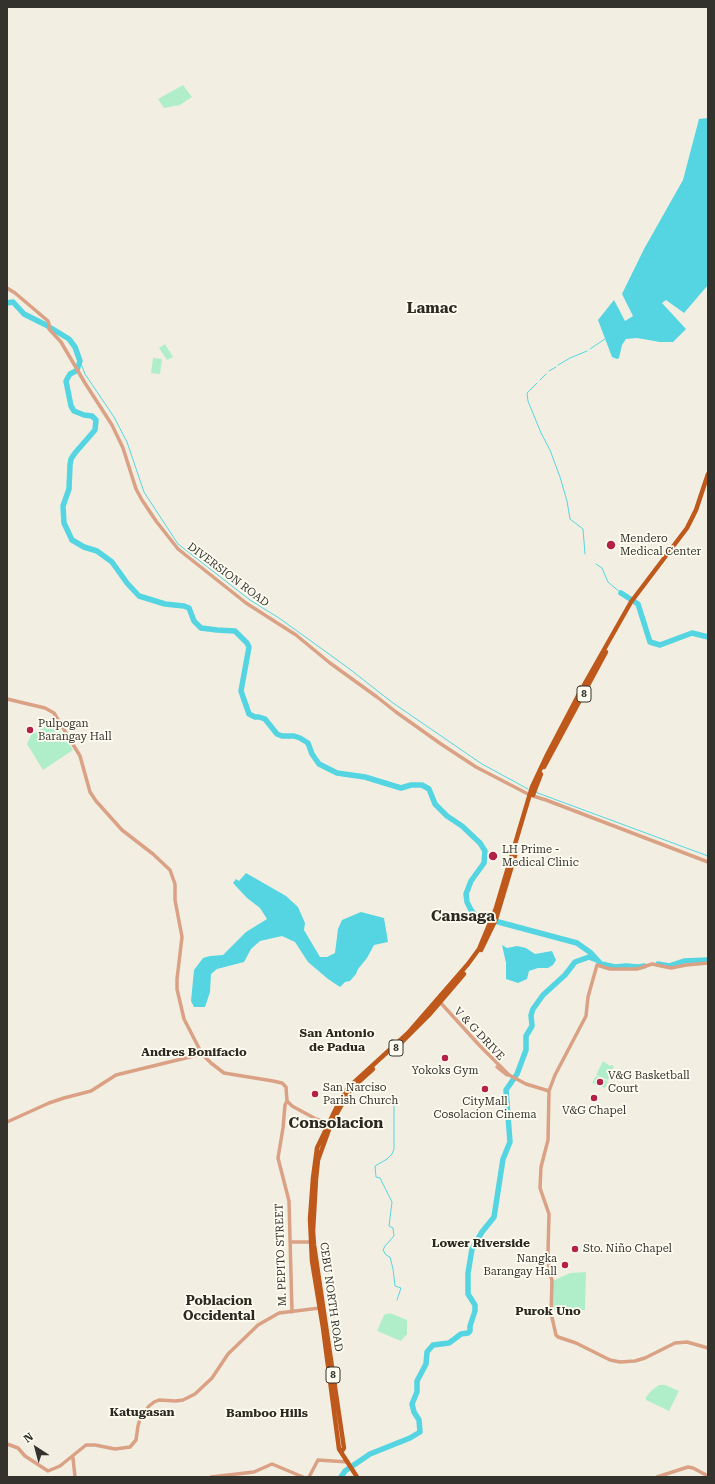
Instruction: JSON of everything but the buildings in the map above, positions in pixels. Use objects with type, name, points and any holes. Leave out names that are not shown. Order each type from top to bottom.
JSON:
[{"type":"main road","name":"CEBU NORTH ROAD","points":[[342,1451],[339,1449],[320,1308],[313,1271],[312,1242],[314,1178],[330,1123],[344,1099],[354,1087],[410,1035],[474,961],[484,945],[494,918],[534,788],[566,723],[633,601],[687,528],[696,510],[708,474]]},
{"type":"main road","name":"CEBU NORTH ROAD","points":[[633,601],[687,533],[702,502],[708,484]]},
{"type":"main road","name":"CEBU NORTH ROAD","points":[[312,1242],[327,1330],[344,1448],[342,1451]]},
{"type":"main road","name":"8","points":[[342,1451],[357,1477]]},
{"type":"street","name":"DIVERSION ROAD","points":[[7,288],[48,321],[49,327],[61,342],[85,384],[112,425],[124,448],[136,490],[156,521],[178,549],[246,603],[271,617],[396,712],[476,767],[546,800],[708,862]]},
{"type":"street","name":"M. PEPITO STREET","points":[[7,700],[45,708],[54,713],[80,756],[90,792],[96,802],[122,830],[153,854],[170,870],[175,884],[174,900],[182,937],[177,979],[178,989],[184,1020],[202,1054],[224,1073],[273,1081],[285,1084],[287,1088],[287,1101],[285,1105],[278,1158],[289,1201],[292,1312]]},
{"type":"street","points":[[708,963],[671,968],[652,964],[637,969],[610,969],[597,965],[588,997],[586,1016],[555,1075],[549,1091],[548,1140],[542,1167],[540,1188],[549,1214],[548,1252],[549,1271],[552,1280],[551,1313],[556,1335],[558,1337],[572,1341],[610,1360],[620,1362],[635,1361],[675,1343],[687,1342],[708,1348]]},
{"type":"street","name":"V & G DRIVE","points":[[438,1002],[502,1073],[531,1086],[549,1091]]},
{"type":"street","points":[[7,1122],[49,1103],[90,1091],[116,1075],[202,1054]]},
{"type":"street","points":[[287,1101],[292,1106],[316,1119],[330,1123]]},
{"type":"street","points":[[290,1242],[312,1242]]},
{"type":"street","points":[[7,1444],[18,1448],[26,1456],[48,1471],[60,1466],[72,1458],[86,1445],[95,1445],[115,1449],[130,1446],[136,1440],[140,1419],[149,1406],[160,1400],[176,1401],[189,1397],[204,1386],[228,1354],[258,1324],[272,1316],[320,1308]]},
{"type":"street","points":[[72,1458],[75,1477]]},
{"type":"street","points":[[309,1477],[317,1460],[350,1465]]},
{"type":"street","points":[[211,1477],[254,1472],[272,1464],[303,1477]]},
{"type":"street","points":[[657,1477],[688,1467],[708,1476]]},
{"type":"green space","points":[[183,85],[192,97],[180,105],[164,108],[158,99]]},
{"type":"green space","points":[[165,344],[173,357],[167,360],[159,348]]},
{"type":"green space","points":[[153,358],[162,359],[160,374],[151,373]]},
{"type":"green space","points":[[54,721],[73,750],[43,770],[27,744],[31,735]]},
{"type":"green space","points":[[603,1061],[610,1066],[614,1066],[608,1080],[596,1075]]},
{"type":"green space","name":"V&G Basketball Court","points":[[596,1076],[608,1081],[605,1088],[592,1083]]},
{"type":"green space","points":[[586,1272],[585,1310],[552,1310],[553,1281],[570,1273]]},
{"type":"green space","points":[[390,1313],[407,1320],[407,1334],[401,1341],[377,1331],[384,1315]]},
{"type":"green space","points":[[659,1385],[665,1385],[679,1391],[669,1411],[646,1400],[646,1397],[651,1391]]},
{"type":"water","points":[[708,118],[708,285],[684,313],[666,300],[662,303],[686,329],[673,342],[660,342],[637,338],[626,339],[622,345],[619,358],[617,359],[612,357],[598,320],[614,300],[625,321],[633,316],[622,294],[644,249],[683,180],[699,119]]},
{"type":"water","points":[[246,873],[286,896],[298,907],[305,923],[304,930],[320,957],[327,957],[335,953],[338,929],[342,920],[361,912],[384,918],[388,942],[374,945],[356,974],[350,981],[345,982],[340,987],[308,962],[295,942],[282,936],[260,941],[251,949],[244,962],[217,969],[211,974],[210,992],[205,1007],[194,1007],[191,1001],[194,970],[203,958],[223,955],[246,932],[267,919],[260,908],[247,898],[233,883],[236,879],[239,881]]},
{"type":"water","points":[[502,945],[507,948],[517,946],[526,948],[535,954],[552,951],[556,960],[553,965],[548,968],[538,968],[529,971],[527,979],[518,983],[506,979],[506,963]]},
{"type":"waterway","points":[[7,303],[13,302],[24,314],[69,339],[75,347],[80,361],[77,370]]},
{"type":"waterway","points":[[590,349],[605,339]]},
{"type":"waterway","points":[[558,365],[587,351]]},
{"type":"waterway","points":[[80,361],[85,374],[114,417],[127,442],[144,492],[178,544],[250,600],[279,618],[347,667],[393,703],[482,764],[528,789]]},
{"type":"waterway","points":[[549,371],[556,367]]},
{"type":"waterway","points":[[76,371],[70,374],[66,381],[71,406],[74,411],[92,416],[96,420],[95,430],[71,459],[69,489],[63,506],[64,523],[72,540],[84,547],[97,551],[112,562],[127,583],[139,596],[165,604],[189,608],[194,621],[201,628],[235,631],[249,647],[241,691],[249,714],[265,719],[277,734],[282,736],[294,736],[308,743],[312,754],[319,764],[337,773],[365,777],[401,788],[411,785],[422,785],[429,789],[435,804],[447,816],[462,826],[480,843],[485,851],[484,863],[471,881],[466,894],[467,902],[476,916],[577,943],[591,953],[601,964],[615,967],[644,966]]},
{"type":"waterway","points":[[540,380],[546,374]]},
{"type":"waterway","points":[[537,383],[527,393],[528,401],[541,433],[550,450],[560,477],[567,501],[570,519],[583,529],[585,554]]},
{"type":"waterway","points":[[596,564],[602,568],[608,582],[621,593]]},
{"type":"waterway","points":[[621,593],[638,604],[650,642],[660,645],[692,633],[708,637]]},
{"type":"waterway","points":[[535,792],[708,856]]},
{"type":"waterway","points":[[341,1477],[345,1471],[370,1454],[410,1438],[420,1432],[419,1420],[414,1412],[412,1404],[417,1392],[417,1381],[426,1364],[427,1352],[433,1345],[449,1343],[461,1334],[468,1333],[470,1331],[470,1326],[475,1311],[475,1305],[468,1294],[468,1273],[472,1249],[482,1232],[494,1217],[503,1159],[510,1142],[506,1090],[517,1074],[526,1050],[526,1036],[532,1026],[531,1015],[533,1009],[543,995],[565,975],[575,962],[589,957],[597,960]]},
{"type":"waterway","points":[[658,964],[669,966],[684,961],[708,960]]},
{"type":"waterway","points":[[394,1102],[394,1149],[392,1154],[387,1159],[375,1166],[376,1177],[380,1178],[392,1202],[389,1226],[393,1228],[394,1236],[383,1250],[386,1255],[390,1257],[395,1286],[401,1288],[397,1300]]},
{"type":"place","name":"Mendero Medical Center","points":[[611,545]]},
{"type":"place","name":"Pulpogan Barangay Hall","points":[[30,730]]},
{"type":"place","name":"LH Prime - Medical Clinic","points":[[493,856]]},
{"type":"place","name":"Yokoks Gym","points":[[445,1058]]},
{"type":"place","name":"V&G Basketball Court","points":[[600,1082]]},
{"type":"place","name":"CityMall Cosolacion Cinema","points":[[485,1089]]},
{"type":"place","name":"San Narciso Parish Church","points":[[315,1094]]},
{"type":"place","name":"V&G Chapel","points":[[594,1098]]},
{"type":"place","name":"Sto. Niño Chapel","points":[[575,1249]]},
{"type":"place","name":"Nangka Barangay Hall","points":[[565,1265]]},
{"type":"district","name":"Lamac","points":[[432,309]]},
{"type":"district","name":"Cansaga","points":[[463,917]]},
{"type":"district","name":"San Antonio de Padua","points":[[337,1040]]},
{"type":"district","name":"Andres Bonifacio","points":[[194,1052]]},
{"type":"district","name":"Consolacion","points":[[336,1124]]},
{"type":"district","name":"Lower Riverside","points":[[481,1243]]},
{"type":"district","name":"Poblacion Occidental","points":[[219,1308]]},
{"type":"district","name":"Purok Uno","points":[[548,1311]]},
{"type":"district","name":"Katugasan","points":[[142,1412]]},
{"type":"district","name":"Bamboo Hills","points":[[267,1413]]}]
